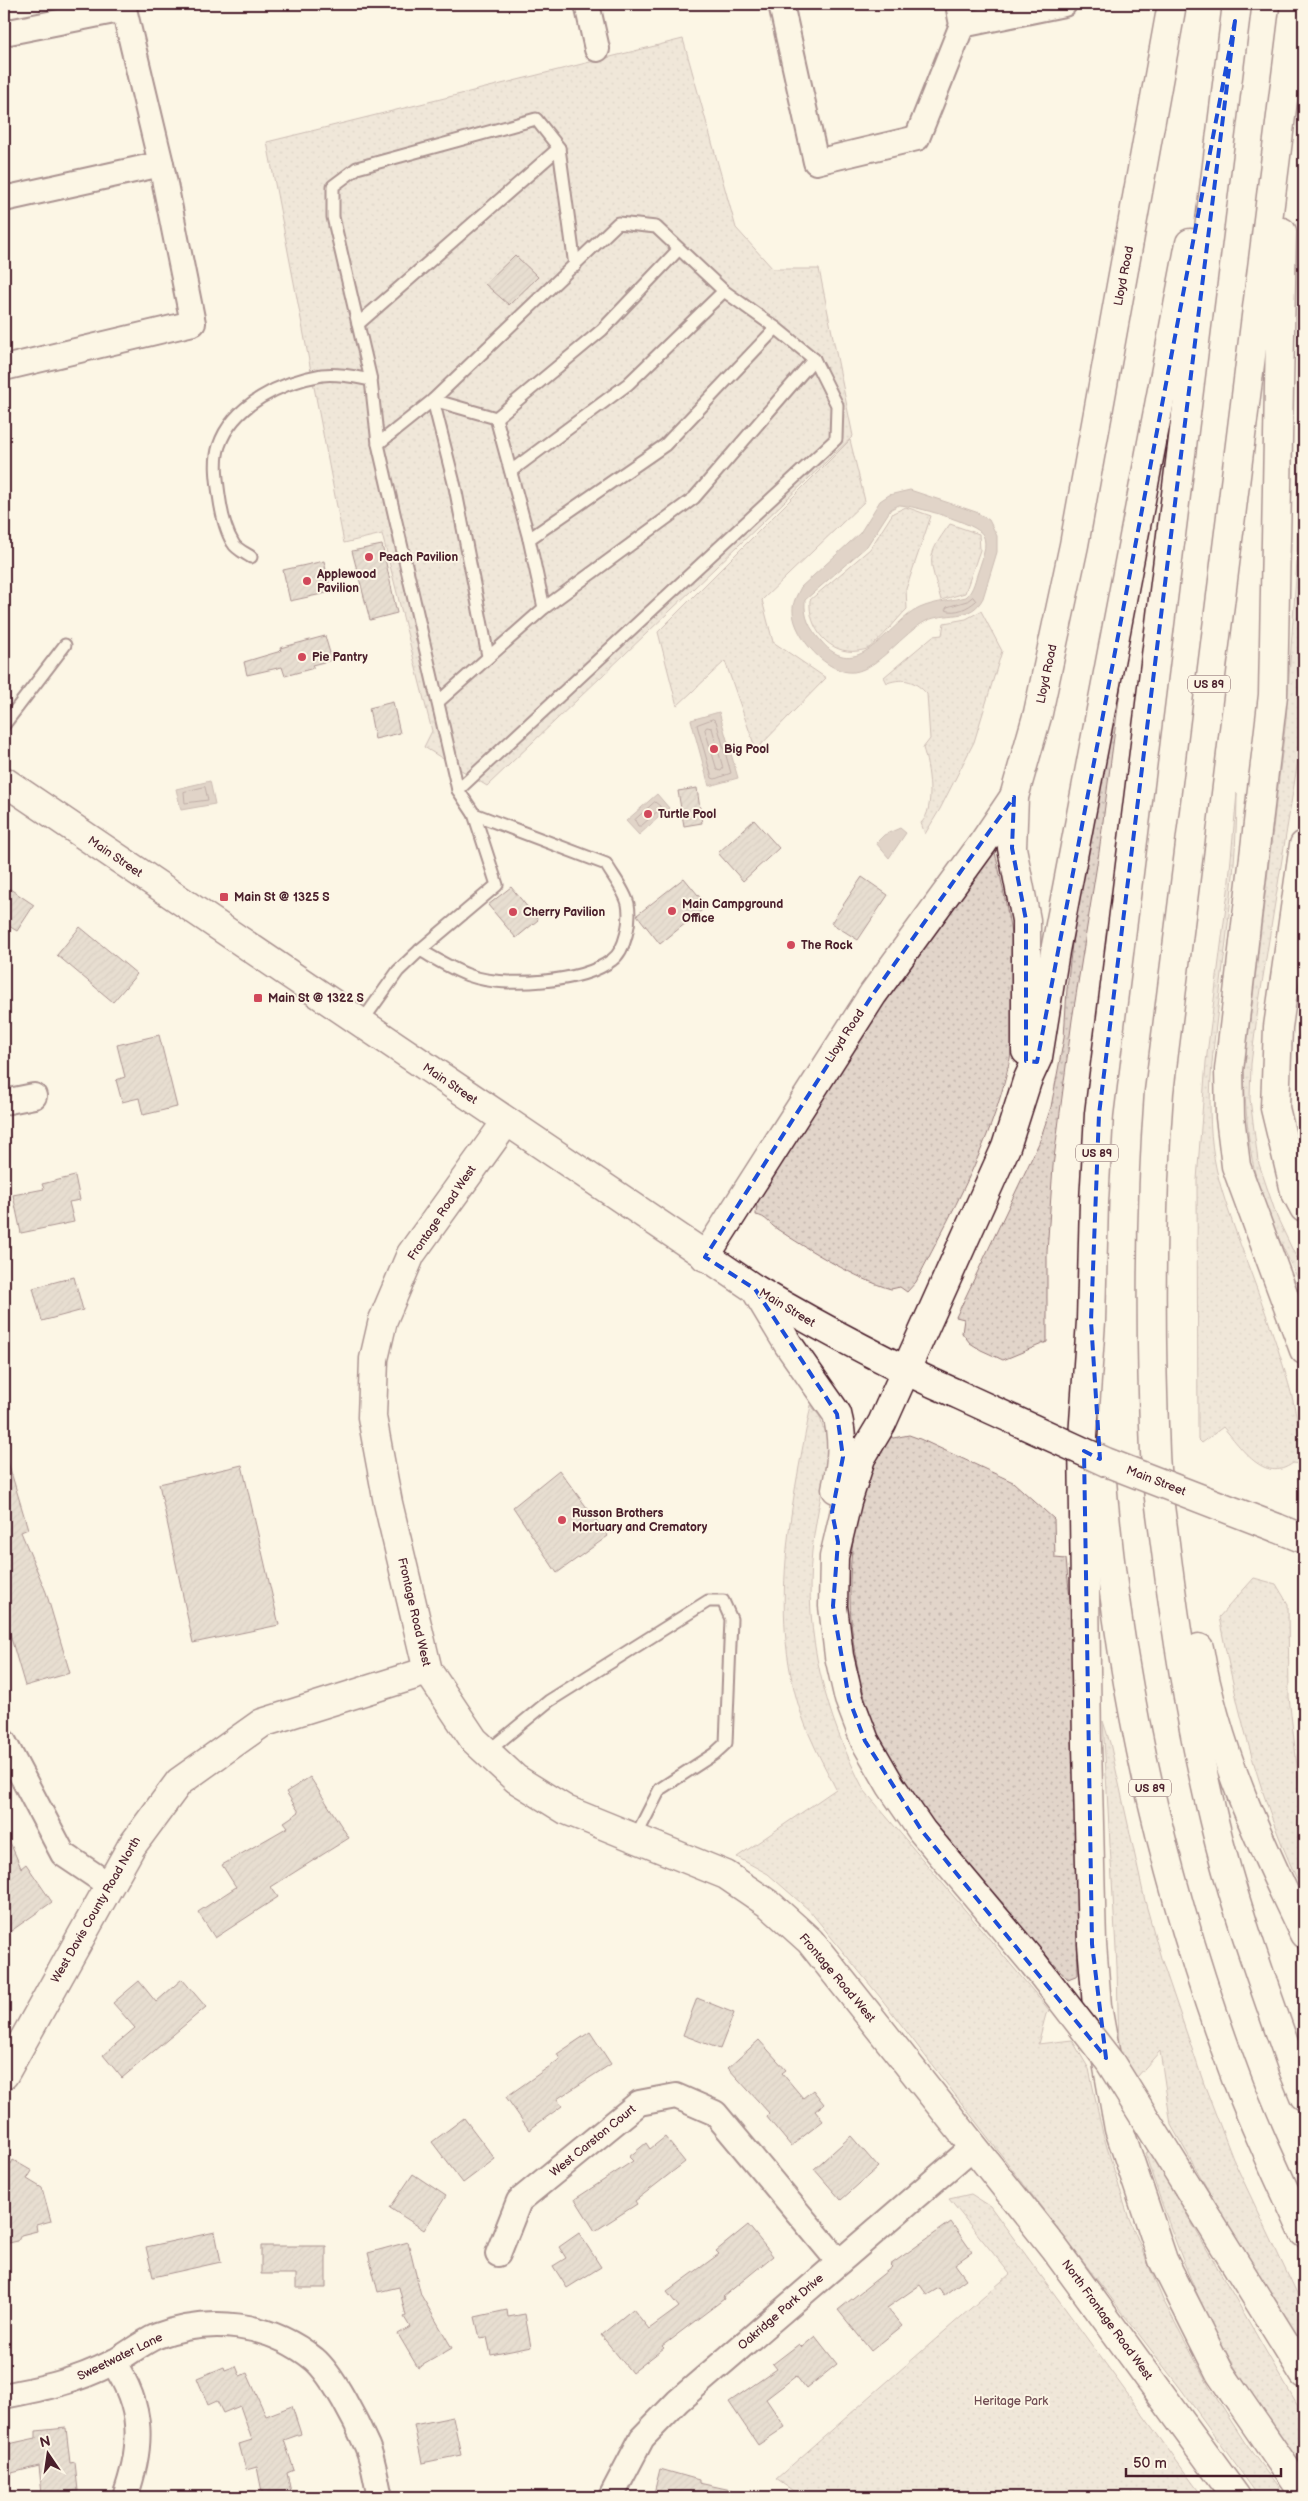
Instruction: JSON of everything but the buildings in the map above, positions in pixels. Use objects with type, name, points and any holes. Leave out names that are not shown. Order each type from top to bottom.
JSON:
[{"type":"main road","name":"Lloyd Road","points":[[705,1257],[872,994],[983,844],[1014,797],[1038,713],[1074,545],[1172,4]]},
{"type":"main road","points":[[1296,4],[1294,100],[1280,256],[1273,695],[1229,1070],[1228,1093],[1232,1141],[1238,1174],[1304,1350]]},
{"type":"main road","name":"US 89","points":[[1296,4],[1159,1092],[1153,1172],[1155,1453],[1169,1575],[1183,1665],[1213,1816],[1231,1885],[1259,1972],[1304,2096]]},
{"type":"main road","points":[[1236,12],[1061,922],[1038,1057],[1027,1081],[1006,1147],[882,1423],[862,1458],[834,1557],[833,1606],[839,1656],[849,1699],[865,1741],[891,1786],[922,1831],[1034,1964],[1110,2062],[1304,2374]]},
{"type":"main road","name":"US 89","points":[[1236,12],[1099,1114],[1094,1202],[1091,1321],[1105,1526],[1120,1643],[1147,1776],[1170,1872],[1234,2073],[1304,2234]]},
{"type":"main road","name":"Main Street","points":[[4,781],[705,1257],[820,1327],[905,1371],[1106,1462],[1304,1539]]},
{"type":"main road","points":[[1014,797],[1012,848],[1026,920],[1027,1081]]},
{"type":"main road","points":[[1304,845],[1278,1028],[1275,1108],[1295,1191],[1304,1208]]},
{"type":"main road","name":"Frontage Road West","points":[[506,1122],[412,1254],[383,1320],[374,1359],[374,1426],[388,1502],[428,1671],[474,1740],[516,1779],[566,1810],[726,1875],[770,1905],[810,1941],[973,2147]]},
{"type":"main road","points":[[755,1289],[788,1344],[837,1414],[841,1428],[843,1457],[832,1512],[832,1529],[838,1542]]},
{"type":"main road","points":[[1091,1321],[1084,1437],[1087,1745],[1092,1944],[1097,2006],[1119,2129],[1163,2260],[1220,2373],[1304,2495]]},
{"type":"main road","points":[[1154,1366],[1167,1427],[1180,1538],[1190,1598],[1201,1661],[1212,1708],[1246,1805],[1304,1934]]},
{"type":"main road","name":"West Davis County Road North","points":[[4,2075],[132,1846],[165,1798],[179,1782],[262,1723],[428,1671]]},
{"type":"main road","name":"North Frontage Road West","points":[[973,2147],[1054,2248],[1236,2497]]},
{"type":"street","points":[[587,4],[597,49]]},
{"type":"street","points":[[781,4],[816,162],[917,138],[960,14],[1064,4]]},
{"type":"street","points":[[4,33],[124,9],[161,164],[193,323],[4,368]]},
{"type":"street","points":[[4,199],[161,164]]},
{"type":"street","points":[[4,1102],[34,1096]]},
{"type":"street","points":[[4,1742],[62,1854],[109,1885]]},
{"type":"street","name":"West Carston Court","points":[[498,2254],[519,2201],[639,2103],[676,2096],[715,2113],[838,2262]]},
{"type":"street","name":"Oakridge Park Drive","points":[[611,2497],[642,2438],[678,2401],[973,2147]]},
{"type":"street","name":"Sweetwater Lane","points":[[4,2396],[67,2383],[112,2362],[156,2337],[182,2329],[226,2323],[265,2332],[293,2345],[316,2360],[341,2396],[368,2448],[380,2497]]},
{"type":"street","points":[[112,2362],[127,2383],[136,2406],[138,2441],[125,2497]]},
{"type":"lane","points":[[361,1023],[398,972],[420,950],[497,885],[474,814],[458,790],[378,444],[371,380],[333,217],[333,186],[357,168],[536,120],[560,148],[574,266]]},
{"type":"lane","points":[[358,324],[560,148]]},
{"type":"lane","points":[[378,444],[433,400],[618,223],[656,227],[724,291],[776,328],[814,360],[837,405],[836,439],[458,790]]},
{"type":"lane","points":[[496,418],[602,330],[679,249]]},
{"type":"lane","points":[[511,471],[628,384],[724,291]]},
{"type":"lane","points":[[529,539],[665,445],[776,328]]},
{"type":"lane","points":[[438,702],[544,608],[694,498],[814,360]]},
{"type":"lane","points":[[251,557],[233,544],[220,509],[216,474],[219,446],[235,419],[256,398],[294,382],[323,375],[344,375],[371,380]]},
{"type":"lane","points":[[433,400],[496,418]]},
{"type":"lane","points":[[433,400],[455,487],[488,656]]},
{"type":"lane","points":[[496,418],[529,539],[544,608]]},
{"type":"lane","points":[[4,724],[65,645]]},
{"type":"lane","points":[[420,950],[471,976],[510,983],[542,981],[578,976],[613,960],[628,933],[628,903],[606,864],[474,814]]},
{"type":"lane","points":[[487,1752],[549,1701],[708,1601],[723,1601],[731,1619],[726,1743],[714,1754],[660,1789],[635,1838]]},
{"type":"highlighted area","points":[[1235,21],[1099,1114],[1091,1321],[1100,1459],[1084,1451],[1092,1944],[1106,2058],[922,1831],[865,1741],[849,1699],[833,1606],[838,1542],[832,1512],[843,1457],[837,1414],[755,1289],[705,1257],[873,994],[1014,797],[1012,848],[1026,920],[1026,1061],[1037,1062]]},
{"type":"green space","points":[[683,39],[736,228],[773,269],[819,269],[853,436],[487,786],[424,747],[432,731],[382,534],[344,543],[267,142]]},
{"type":"green space","points":[[1304,321],[1304,723],[1258,1008],[1251,1064],[1250,1099],[1258,1161],[1277,1217],[1295,1255],[1304,1267],[1304,1292],[1267,1212],[1256,1178],[1247,1125],[1244,1072],[1286,720],[1297,563],[1300,371]]},
{"type":"green space","points":[[850,440],[865,501],[762,600],[773,642],[826,678],[756,750],[725,661],[677,706],[658,632]]},
{"type":"green space","points":[[906,507],[931,516],[906,589],[907,609],[869,648],[858,651],[838,649],[822,638],[813,620],[810,600],[870,549],[893,513]]},
{"type":"green space","points":[[950,524],[979,534],[980,550],[965,593],[941,600],[934,576],[932,560],[936,545]]},
{"type":"green space","points":[[1133,591],[1099,852],[1072,1020],[1053,1166],[1047,1252],[1047,1342],[1003,1360],[970,1343],[962,1333],[964,1319],[956,1317],[1039,1143],[1051,1107],[1064,1038],[1067,989],[1079,881]]},
{"type":"green space","points":[[981,611],[1002,651],[974,742],[925,834],[921,823],[926,816],[930,798],[929,776],[923,748],[930,739],[927,694],[909,681],[899,680],[887,683],[884,677],[933,636],[942,635],[944,623],[966,619]]},
{"type":"green space","points":[[1237,793],[1233,871],[1210,1090],[1211,1136],[1219,1180],[1283,1364],[1293,1402],[1300,1436],[1300,1464],[1293,1463],[1282,1469],[1263,1467],[1254,1461],[1223,1427],[1202,1443],[1198,1439],[1197,1180],[1206,1062],[1228,891]]},
{"type":"green space","points":[[994,848],[1008,913],[1016,981],[1015,1025],[1010,1059],[1002,1092],[978,1157],[916,1282],[907,1292],[900,1287],[891,1289],[863,1279],[833,1263],[777,1229],[763,1217],[756,1215],[757,1196],[916,953],[954,907]]},
{"type":"green space","points":[[811,1405],[820,1417],[823,1428],[828,1427],[831,1439],[812,1551],[810,1582],[814,1644],[828,1704],[850,1762],[864,1790],[1050,2011],[1046,2014],[1038,2044],[1072,2040],[1089,2069],[1103,2134],[1128,2216],[1163,2300],[1210,2388],[1245,2443],[1285,2497],[1259,2497],[1181,2389],[880,1997],[809,1910],[768,1874],[737,1857],[836,1789],[809,1734],[795,1694],[787,1653],[784,1612],[789,1528]]},
{"type":"green space","points":[[888,1435],[893,1438],[909,1435],[920,1439],[1013,1482],[1054,1519],[1055,1558],[1066,1559],[1071,1611],[1078,1975],[1068,1979],[936,1828],[919,1805],[888,1755],[865,1699],[858,1670],[850,1610],[852,1549],[863,1490],[873,1461]]},
{"type":"green space","points":[[1254,1578],[1276,1584],[1288,1604],[1289,1697],[1304,1826],[1304,1894],[1275,1827],[1252,1758],[1234,1688],[1219,1617]]},
{"type":"green space","points":[[1103,1721],[1110,1743],[1145,1901],[1161,1958],[1204,2084],[1233,2159],[1304,2309],[1304,2358],[1171,2125],[1160,2051],[1137,2077],[1119,2053],[1117,1967]]},
{"type":"green space","points":[[1150,2151],[1304,2417],[1304,2470],[1244,2382],[1208,2318],[1184,2264],[1164,2209],[1145,2153]]},
{"type":"green space","name":"Heritage Park","points":[[971,2194],[990,2206],[1203,2497],[802,2497],[776,2479],[1010,2274],[949,2199]]},
{"type":"water","points":[[910,490],[976,512],[989,520],[997,536],[997,552],[983,598],[972,610],[926,621],[872,664],[854,672],[844,671],[824,661],[806,643],[795,622],[794,602],[801,587],[860,533],[880,501],[889,495]],"holes":[[[899,505],[930,511],[957,520],[978,530],[983,535],[985,543],[984,552],[973,588],[966,597],[933,604],[914,611],[870,648],[858,655],[846,657],[834,653],[810,627],[805,612],[805,600],[867,546],[891,509]]]},
{"type":"water","name":"Big Pool","points":[[719,712],[738,778],[709,786],[691,720]]},
{"type":"water","points":[[210,781],[215,804],[181,810],[176,789]]},
{"type":"water","name":"Turtle Pool","points":[[657,794],[669,808],[639,835],[626,821]]},
{"type":"water","points":[[900,828],[906,833],[889,858],[876,843],[884,835]]},
{"type":"place","name":"Peach Pavilion","points":[[369,557]]},
{"type":"place","name":"Applewood Pavilion","points":[[307,581]]},
{"type":"place","name":"Pie Pantry","points":[[302,657]]},
{"type":"place","name":"Big Pool","points":[[714,749]]},
{"type":"place","name":"Turtle Pool","points":[[648,814]]},
{"type":"place","name":"Main St @ 1325 S","points":[[224,897]]},
{"type":"place","name":"Main Campground Office","points":[[672,911]]},
{"type":"place","name":"Cherry Pavilion","points":[[513,912]]},
{"type":"place","name":"The Rock","points":[[791,945]]},
{"type":"place","name":"Main St @ 1322 S","points":[[258,998]]},
{"type":"place","name":"Russon Brothers Mortuary and Crematory","points":[[562,1520]]}]
